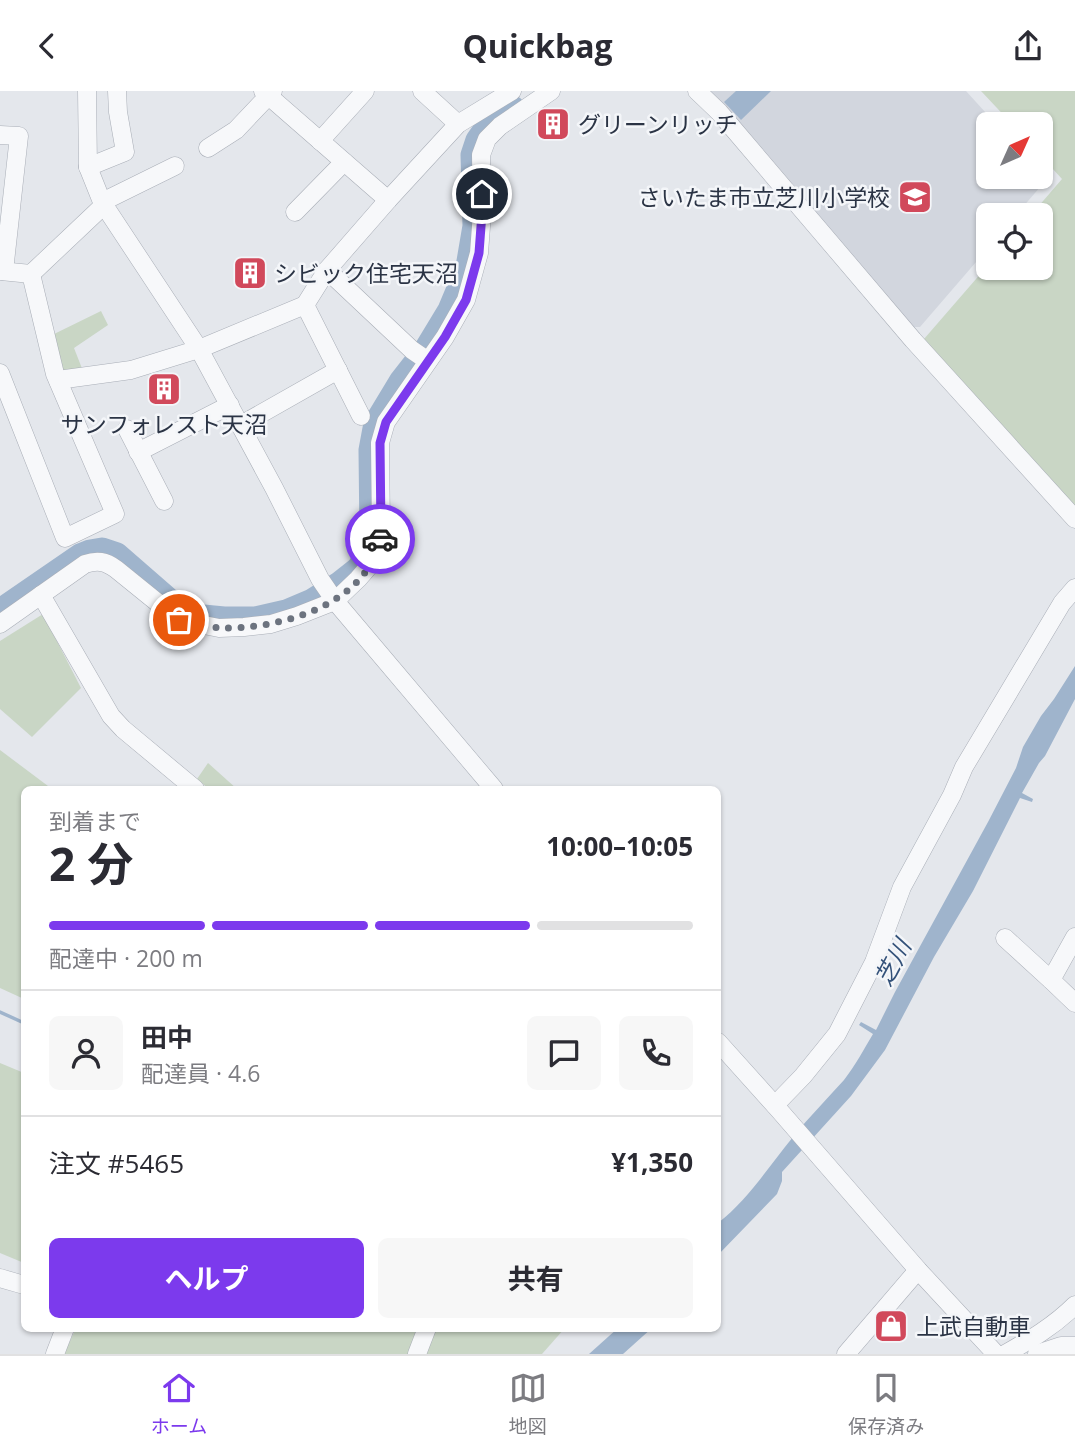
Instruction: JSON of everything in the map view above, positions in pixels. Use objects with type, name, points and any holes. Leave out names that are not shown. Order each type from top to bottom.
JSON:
[{"type":"street","points":[[87,91],[88,167],[103,203],[199,349],[320,579],[484,785]]},
{"type":"street","points":[[88,167],[125,152],[117,91]]},
{"type":"street","points":[[320,141],[365,91]]},
{"type":"street","points":[[422,91],[458,124]]},
{"type":"street","points":[[58,380],[131,370],[199,349],[305,305],[327,270],[458,124],[512,91]]},
{"type":"street","points":[[0,624],[85,564],[96,560],[116,569],[179,620],[219,628],[271,624],[297,617],[335,601],[358,579],[371,564],[378,549],[381,532],[380,443],[386,422],[445,337],[466,300],[479,253],[482,213],[481,155],[487,139],[500,126],[551,91]]},
{"type":"street","points":[[697,91],[719,112],[913,340],[1075,519]]},
{"type":"street","points":[[208,148],[236,130],[268,93],[388,200]]},
{"type":"street","points":[[0,135],[19,136],[7,196],[2,271],[31,274]]},
{"type":"street","points":[[295,212],[344,162]]},
{"type":"street","points":[[31,274],[103,203],[176,166]]},
{"type":"street","points":[[327,270],[412,350],[428,361]]},
{"type":"street","points":[[0,373],[65,538],[115,514],[58,380],[31,274]]},
{"type":"street","points":[[305,305],[361,417]]},
{"type":"street","points":[[241,425],[338,370]]},
{"type":"street","points":[[138,451],[230,405]]},
{"type":"street","points":[[127,429],[164,501]]},
{"type":"street","points":[[777,1108],[837,1034],[874,962],[902,887],[953,796],[964,767],[1062,603],[1075,588]]},
{"type":"street","points":[[41,595],[111,716],[191,786]]},
{"type":"street","points":[[1005,937],[1075,1003]]},
{"type":"street","points":[[1051,980],[1075,937]]},
{"type":"street","points":[[721,1045],[918,1270],[996,1354]]},
{"type":"street","points":[[846,1354],[918,1270]]},
{"type":"street","points":[[0,1277],[21,1284]]},
{"type":"street","points":[[1004,1354],[1060,1321],[1075,1305]]},
{"type":"street","points":[[55,1354],[63,1332]]},
{"type":"street","points":[[417,1354],[425,1332]]},
{"type":"street","points":[[1037,1354],[1061,1346],[1075,1346]]},
{"type":"shaded area","name":"さいたま市立芝川小学校","points":[[705,91],[966,91],[985,112],[976,112],[976,189],[1038,189],[1026,203],[976,203],[976,262],[920,327],[914,327]]},
{"type":"green space","points":[[981,91],[1075,91],[1075,509],[924,339],[976,279],[1053,280],[1053,203],[1041,203],[1062,179],[1054,170],[1054,112],[1001,112]]},
{"type":"green space","points":[[101,311],[108,325],[74,348],[83,371],[60,374],[50,336]]},
{"type":"green space","points":[[43,614],[81,688],[32,737],[0,709],[0,641]]},
{"type":"green space","points":[[0,750],[48,786],[21,786],[21,998],[0,988]]},
{"type":"green space","points":[[208,763],[234,786],[205,786],[197,779]]},
{"type":"green space","points":[[0,1063],[21,1072],[21,1262],[0,1253]]},
{"type":"green space","points":[[74,1332],[416,1332],[408,1354],[64,1354]]},
{"type":"green space","points":[[433,1332],[561,1332],[542,1354],[425,1354]]},
{"type":"water","points":[[736,91],[771,91],[741,120],[724,102]]},
{"type":"water","points":[[1075,666],[1075,699],[1022,793],[1033,799],[1032,802],[1020,798],[973,891],[934,957],[885,1050],[851,1096],[782,1172],[777,1194],[721,1252],[721,1221],[749,1193],[799,1130],[848,1075],[873,1034],[859,1025],[861,1022],[876,1030],[988,822],[1016,768],[1023,747]]},
{"type":"water","points":[[614,1332],[648,1332],[623,1354],[589,1354]]},
{"type":"waterway","points":[[0,610],[80,555],[102,549],[117,554],[179,608],[193,615],[224,618],[255,618],[286,611],[312,600],[358,568],[367,554],[371,539],[370,450],[375,423],[449,310],[467,267],[474,226],[472,155],[477,140],[486,127],[513,107]]},
{"type":"waterway","points":[[0,1012],[21,1022]]},
{"type":"way so far","points":[[179,620],[219,628],[271,624],[297,617],[335,601],[371,564],[380,539]]},
{"type":"place","name":"グリーンリッチ","points":[[553,124]]},
{"type":"place","name":"さいたま市立芝川小学校","points":[[915,197]]},
{"type":"place","name":"シビック住宅天沼","points":[[250,273]]},
{"type":"place","name":"サンフォレスト天沼","points":[[164,389]]},
{"type":"place","name":"上武自動車","points":[[891,1326]]},
{"type":"route","points":[[380,539],[380,443],[386,422],[445,337],[466,300],[479,253],[482,194]]},
{"type":"water label","name":"芝川","points":[[892,962]]}]
